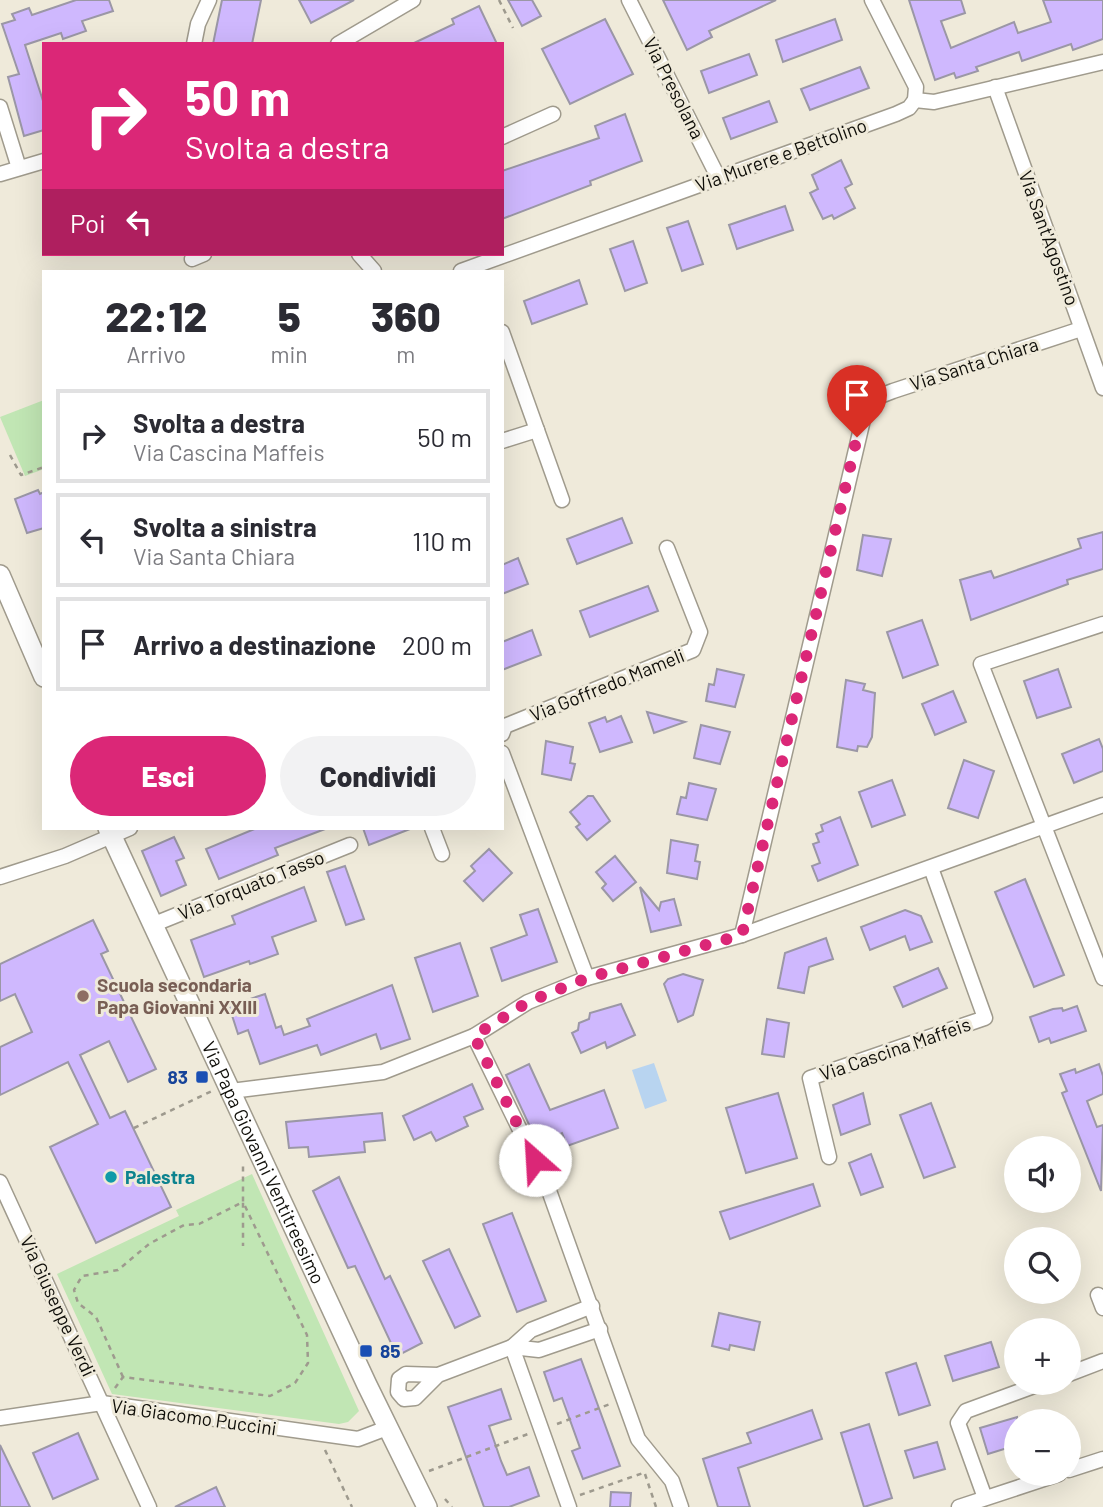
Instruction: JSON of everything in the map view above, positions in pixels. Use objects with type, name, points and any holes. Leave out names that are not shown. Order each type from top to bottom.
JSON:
[{"type":"street","points":[[194,42],[198,24],[209,0]]},
{"type":"street","points":[[341,42],[414,0]]},
{"type":"street","name":"Via Presolana","points":[[629,0],[718,177]]},
{"type":"street","points":[[872,0],[916,87],[915,100]]},
{"type":"street","name":"Via Murere e Bettolino","points":[[480,269],[718,177],[896,114],[909,108],[915,100],[934,102],[1103,61]]},
{"type":"street","name":"Via Sant'Agostino","points":[[995,87],[1103,388]]},
{"type":"street","points":[[0,107],[19,168]]},
{"type":"street","points":[[504,136],[553,114]]},
{"type":"street","points":[[0,174],[42,161]]},
{"type":"street","points":[[361,256],[373,270]]},
{"type":"street","name":"Via Santa Chiara","points":[[742,935],[866,407],[875,398],[893,391],[1082,329]]},
{"type":"street","points":[[504,338],[562,499]]},
{"type":"street","points":[[504,440],[537,430]]},
{"type":"street","name":"Via Goffredo Mameli","points":[[504,729],[693,650],[699,632],[667,548]]},
{"type":"street","points":[[0,575],[42,672]]},
{"type":"street","points":[[1103,624],[981,664],[1103,978]]},
{"type":"street","points":[[504,758],[587,978]]},
{"type":"street","points":[[230,1088],[383,1072],[474,1036],[528,1002],[587,978],[742,935],[1103,805]]},
{"type":"street","points":[[433,830],[442,854]]},
{"type":"street","points":[[0,877],[65,856],[110,832]]},
{"type":"street","name":"Via Papa Giovanni Ventitreesimo","points":[[110,832],[426,1507]]},
{"type":"street","name":"Via Torquato Tasso","points":[[152,925],[350,845]]},
{"type":"street","name":"Via Cascina Maffeis","points":[[829,1157],[810,1078],[985,1018],[931,868]]},
{"type":"street","points":[[474,1036],[547,1185],[638,1439],[672,1481],[681,1507]]},
{"type":"street","name":"Via Giuseppe Verdi","points":[[0,1182],[149,1507]]},
{"type":"street","points":[[438,1375],[512,1347],[531,1329],[592,1306]]},
{"type":"street","points":[[512,1347],[538,1350],[600,1329]]},
{"type":"street","points":[[512,1347],[567,1504]]},
{"type":"street","points":[[1081,1370],[1103,1362]]},
{"type":"street","points":[[985,1498],[958,1423],[966,1411],[1010,1395]]},
{"type":"street","name":"Via Giacomo Puccini","points":[[0,1418],[102,1403],[358,1439],[387,1428]]},
{"type":"street","name":"Via Papa Giovanni Ventitreesimo","points":[[403,1458],[438,1507]]},
{"type":"street","points":[[1081,1466],[1103,1459]]},
{"type":"street","points":[[959,1507],[1022,1486]]},
{"type":"path","points":[[499,0],[513,28]]},
{"type":"path","points":[[10,455],[21,475],[42,468]]},
{"type":"path","points":[[134,1128],[230,1088]]},
{"type":"path","points":[[243,1154],[243,1247]]},
{"type":"path","points":[[123,1377],[96,1317],[78,1303],[74,1290],[82,1276],[118,1270],[149,1244],[184,1225],[198,1224],[243,1202]]},
{"type":"path","points":[[123,1377],[270,1396],[295,1383],[308,1363],[307,1335],[243,1202]]},
{"type":"path","points":[[102,1403],[123,1377]]},
{"type":"path","points":[[318,1435],[352,1507]]},
{"type":"path","points":[[567,1504],[660,1466]]},
{"type":"path","points":[[644,1472],[656,1507]]},
{"type":"green space","points":[[42,401],[42,470],[25,476],[0,417]]},
{"type":"green space","points":[[252,1174],[359,1411],[348,1422],[339,1424],[112,1394],[57,1274],[179,1216],[176,1210]]},
{"type":"water","points":[[654,1063],[667,1101],[645,1109],[632,1070]]},
{"type":"building","points":[[76,0],[109,0],[113,11],[82,21],[86,31],[63,39],[61,33],[25,45],[42,98],[42,131],[24,136],[8,77],[19,74],[2,24],[15,20],[12,14],[29,8],[32,15]]},
{"type":"building","points":[[222,0],[261,0],[252,42],[213,42]]},
{"type":"building","points":[[299,0],[354,0],[311,23]]},
{"type":"building","points":[[508,0],[532,0],[541,16],[522,26]]},
{"type":"building","points":[[663,0],[776,0],[709,31],[712,37],[687,50]]},
{"type":"building","points":[[909,0],[961,0],[965,13],[941,21],[951,48],[1014,22],[1018,33],[1051,22],[1043,0],[1103,0],[1103,39],[1073,50],[1071,44],[1022,61],[1019,52],[976,67],[978,71],[956,78],[954,73],[935,80]]},
{"type":"building","points":[[479,6],[496,42],[416,42],[454,24],[452,19]]},
{"type":"building","points":[[605,19],[633,74],[570,104],[542,49]]},
{"type":"building","points":[[835,19],[842,40],[783,62],[776,40]]},
{"type":"building","points":[[749,54],[757,75],[709,93],[701,71]]},
{"type":"building","points":[[860,67],[869,88],[810,110],[801,89]]},
{"type":"building","points":[[769,101],[777,122],[731,139],[723,118]]},
{"type":"building","points":[[625,114],[642,161],[590,181],[591,185],[504,218],[504,170],[599,138],[595,126]]},
{"type":"building","points":[[841,160],[852,184],[845,188],[855,208],[834,219],[832,215],[823,219],[810,193],[818,189],[812,175]]},
{"type":"building","points":[[785,206],[793,230],[737,249],[729,225]]},
{"type":"building","points":[[688,221],[703,264],[682,271],[667,228]]},
{"type":"building","points":[[633,241],[647,283],[625,291],[610,249]]},
{"type":"building","points":[[579,280],[587,304],[532,324],[524,301]]},
{"type":"building","points":[[38,490],[42,493],[42,529],[27,533],[15,499]]},
{"type":"building","points":[[622,518],[632,543],[577,564],[567,539]]},
{"type":"building","points":[[1103,532],[1103,569],[1067,580],[1068,584],[971,620],[960,580],[991,571],[994,578],[1081,548],[1078,539]]},
{"type":"building","points":[[863,535],[891,539],[882,576],[857,570]]},
{"type":"building","points":[[518,558],[528,584],[504,593],[504,564]]},
{"type":"building","points":[[648,586],[658,611],[590,637],[580,611]]},
{"type":"building","points":[[922,620],[938,665],[903,678],[887,632]]},
{"type":"building","points":[[532,630],[541,655],[504,669],[504,641]]},
{"type":"building","points":[[717,669],[744,675],[735,707],[706,701],[709,684],[714,685]]},
{"type":"building","points":[[1058,669],[1071,707],[1037,718],[1024,681]]},
{"type":"building","points":[[846,680],[865,684],[863,690],[875,693],[872,737],[867,747],[858,746],[857,751],[837,747]]},
{"type":"building","points":[[953,691],[966,722],[935,735],[922,704]]},
{"type":"building","points":[[647,712],[685,722],[654,733]]},
{"type":"building","points":[[621,716],[632,742],[600,752],[589,723],[605,717],[607,722]]},
{"type":"building","points":[[701,725],[730,732],[720,764],[694,758]]},
{"type":"building","points":[[1099,739],[1103,749],[1103,771],[1074,783],[1062,754]]},
{"type":"building","points":[[546,741],[573,747],[570,763],[575,764],[571,780],[542,774]]},
{"type":"building","points":[[964,760],[994,771],[978,818],[948,808]]},
{"type":"building","points":[[892,780],[905,815],[872,827],[859,792]]},
{"type":"building","points":[[689,783],[716,789],[707,820],[677,814],[681,797],[686,798]]},
{"type":"building","points":[[588,796],[593,796],[610,821],[587,840],[576,827],[580,824],[570,812]]},
{"type":"building","points":[[840,817],[858,865],[818,881],[812,866],[820,863],[813,844],[819,842],[816,834],[823,831],[821,825]]},
{"type":"building","points":[[252,830],[322,830],[275,848],[278,855],[219,879],[206,849]]},
{"type":"building","points":[[364,830],[407,830],[369,845]]},
{"type":"building","points":[[174,837],[184,858],[176,861],[186,885],[161,896],[142,851]]},
{"type":"building","points":[[671,840],[698,845],[695,861],[700,862],[697,879],[667,873]]},
{"type":"building","points":[[489,849],[512,873],[483,901],[464,881],[475,871],[471,866]]},
{"type":"building","points":[[615,856],[636,882],[613,901],[602,888],[606,884],[596,872]]},
{"type":"building","points":[[345,866],[364,919],[346,925],[327,872]]},
{"type":"building","points":[[1025,879],[1064,975],[1034,987],[995,892]]},
{"type":"building","points":[[304,887],[316,921],[272,937],[278,954],[204,977],[191,940],[235,924],[232,916]]},
{"type":"building","points":[[640,887],[659,910],[661,902],[674,899],[681,925],[651,932]]},
{"type":"building","points":[[538,909],[557,962],[502,981],[491,948],[527,935],[520,915]]},
{"type":"building","points":[[905,910],[921,916],[932,942],[910,950],[905,936],[870,950],[861,927]]},
{"type":"building","points":[[93,920],[108,951],[101,954],[156,1069],[128,1082],[109,1041],[80,1055],[110,1118],[125,1111],[171,1207],[96,1243],[50,1147],[98,1124],[68,1062],[0,1095],[0,1047],[32,1032],[15,994],[0,1001],[0,964]]},
{"type":"building","points":[[826,938],[833,959],[809,967],[804,993],[778,988],[785,953]]},
{"type":"building","points":[[460,943],[478,996],[433,1012],[415,958]]},
{"type":"building","points":[[938,968],[947,988],[903,1007],[894,987]]},
{"type":"building","points":[[683,974],[703,980],[693,1015],[678,1022],[664,984],[668,979]]},
{"type":"building","points":[[392,985],[410,1039],[381,1049],[376,1034],[321,1055],[317,1045],[260,1064],[248,1030],[238,1034],[229,1006],[265,994],[276,1028],[281,1026],[284,1035],[310,1026],[307,1019]]},
{"type":"building","points":[[621,1004],[635,1035],[607,1048],[605,1042],[581,1053],[572,1033],[578,1030],[579,1023],[589,1019],[590,1013]]},
{"type":"building","points":[[1077,1006],[1086,1031],[1051,1043],[1049,1038],[1039,1042],[1030,1017],[1053,1009],[1062,1008],[1063,1011]]},
{"type":"building","points":[[767,1019],[789,1023],[784,1057],[762,1054]]},
{"type":"building","points":[[529,1064],[550,1110],[604,1090],[618,1128],[567,1146],[562,1133],[538,1144],[506,1075]]},
{"type":"building","points":[[1099,1064],[1103,1076],[1103,1094],[1087,1101],[1097,1127],[1103,1125],[1101,1191],[1062,1093],[1067,1091],[1060,1074],[1075,1069],[1076,1073]]},
{"type":"building","points":[[472,1084],[483,1109],[464,1117],[468,1126],[436,1141],[431,1132],[414,1140],[403,1116]]},
{"type":"building","points":[[778,1093],[797,1158],[746,1173],[726,1108]]},
{"type":"building","points":[[863,1093],[870,1124],[841,1135],[833,1105]]},
{"type":"building","points":[[931,1103],[955,1167],[924,1178],[900,1115]]},
{"type":"building","points":[[382,1113],[385,1140],[364,1142],[365,1152],[309,1157],[308,1147],[289,1148],[286,1122]]},
{"type":"building","points":[[871,1154],[883,1187],[861,1195],[849,1163]]},
{"type":"building","points":[[339,1177],[385,1279],[390,1276],[422,1343],[397,1356],[355,1266],[348,1268],[313,1191]]},
{"type":"building","points":[[813,1184],[820,1206],[730,1239],[720,1212]]},
{"type":"building","points":[[512,1213],[546,1301],[517,1312],[483,1224]]},
{"type":"building","points":[[449,1249],[480,1316],[455,1328],[423,1261]]},
{"type":"building","points":[[719,1313],[760,1322],[754,1350],[730,1345],[729,1350],[712,1346]]},
{"type":"building","points":[[991,1342],[999,1367],[953,1381],[945,1356]]},
{"type":"building","points":[[581,1359],[620,1466],[583,1479],[572,1451],[580,1448],[562,1398],[554,1401],[544,1372]]},
{"type":"building","points":[[916,1363],[930,1405],[899,1415],[886,1373]]},
{"type":"building","points":[[501,1389],[511,1419],[489,1426],[501,1461],[507,1475],[529,1467],[539,1496],[509,1507],[484,1507],[448,1407]]},
{"type":"building","points":[[812,1410],[822,1439],[738,1468],[750,1507],[718,1507],[703,1459],[751,1443],[747,1433]]},
{"type":"building","points":[[1004,1421],[1004,1449],[988,1454],[980,1428]]},
{"type":"building","points":[[869,1424],[892,1498],[864,1507],[841,1433]]},
{"type":"building","points":[[78,1433],[98,1479],[53,1499],[33,1453]]},
{"type":"building","points":[[937,1442],[945,1469],[914,1478],[905,1451]]},
{"type":"building","points":[[0,1445],[30,1507],[0,1507]]},
{"type":"building","points":[[216,1487],[225,1507],[175,1507]]},
{"type":"building","points":[[611,1492],[631,1493],[630,1507],[610,1507]]},
{"type":"place","name":"Scuola secondaria Papa Giovanni XXIII","points":[[83,996]]},
{"type":"place","name":"83","points":[[202,1077]]},
{"type":"place","name":"Palestra","points":[[111,1177]]},
{"type":"place","name":"85","points":[[366,1351]]},
{"type":"route","points":[[535,1160],[474,1036],[528,1002],[587,978],[742,935],[857,437]]}]
